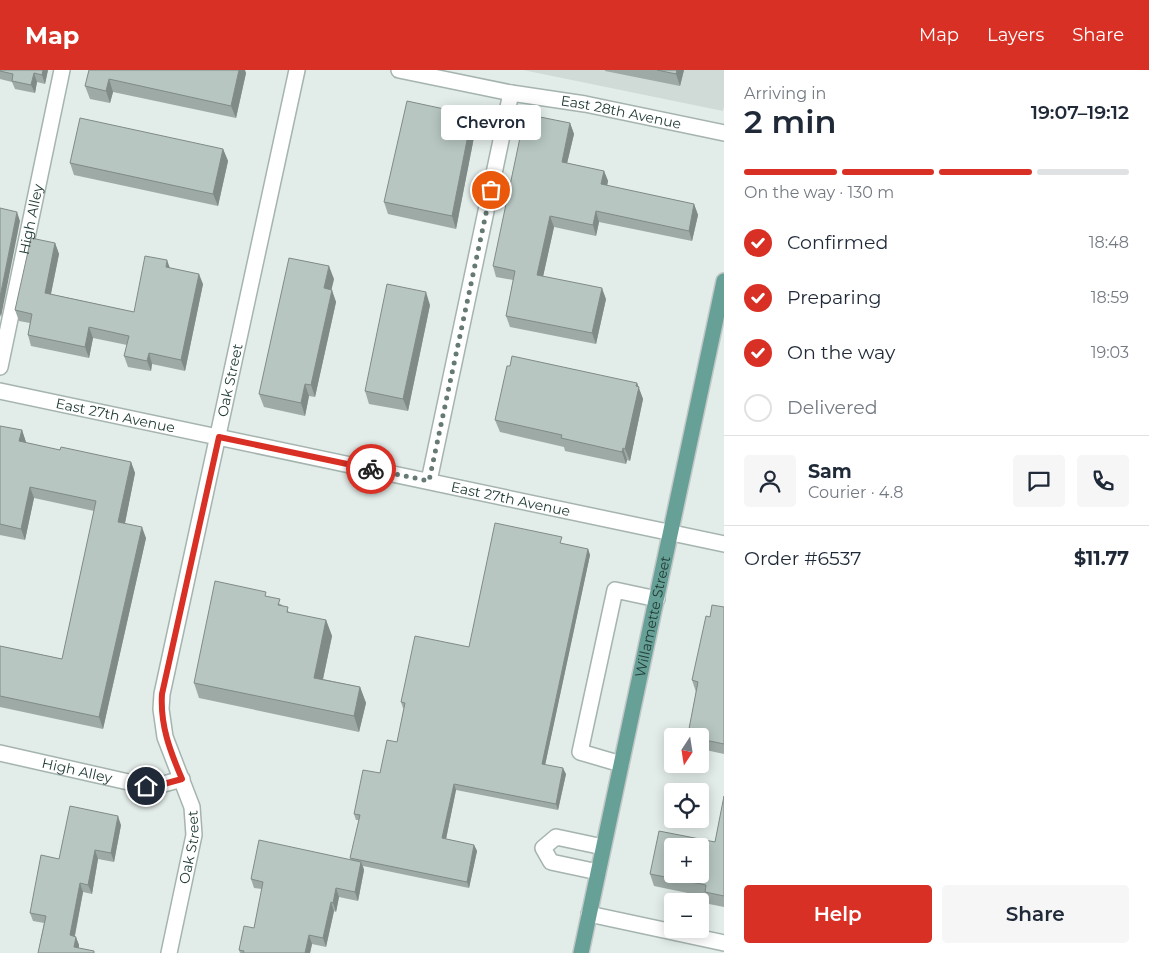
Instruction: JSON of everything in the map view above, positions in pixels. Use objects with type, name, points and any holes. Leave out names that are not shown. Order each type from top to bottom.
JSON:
[{"type":"main road","name":"Willamette Street","points":[[581,953],[724,281]]},
{"type":"street","name":"High Alley","points":[[0,367],[62,70]]},
{"type":"street","name":"Oak Street","points":[[169,953],[194,835],[192,807],[166,737],[161,709],[162,694],[297,70]]},
{"type":"street","name":"East 28th Avenue","points":[[399,70],[445,75],[511,93],[585,104],[724,133]]},
{"type":"street","points":[[429,481],[511,93]]},
{"type":"street","name":"East 27th Avenue","points":[[0,391],[724,544]]},
{"type":"street","points":[[621,764],[580,752],[615,590],[657,598]]},
{"type":"street","name":"High Alley","points":[[0,754],[146,786],[160,785],[182,779]]},
{"type":"street","points":[[598,872],[551,862],[543,848],[556,838],[603,848]]},
{"type":"street","points":[[589,914],[724,943]]},
{"type":"shaded area","points":[[523,70],[724,70],[724,106],[723,111]]},
{"type":"building","points":[[0,70],[43,70],[42,75],[34,73],[31,85],[12,81],[13,74]]},
{"type":"building","points":[[89,70],[239,70],[231,106],[109,79],[106,91],[85,86]]},
{"type":"building","points":[[657,70],[677,70],[676,74]]},
{"type":"building","points":[[407,101],[472,115],[452,216],[384,202]]},
{"type":"building","points":[[525,114],[570,123],[562,162],[604,171],[601,184],[694,204],[689,231],[596,211],[593,225],[550,216],[537,275],[602,288],[592,333],[506,316],[515,271],[493,266]]},
{"type":"building","points":[[80,118],[223,149],[213,194],[70,163]]},
{"type":"building","points":[[0,208],[17,212],[0,297]]},
{"type":"building","points":[[31,238],[55,243],[45,293],[134,312],[145,256],[167,260],[166,267],[199,274],[181,360],[149,353],[147,361],[124,356],[129,336],[89,327],[85,347],[28,335],[32,314],[15,310]]},
{"type":"building","points":[[289,258],[329,266],[324,288],[332,290],[311,385],[305,384],[301,403],[259,394]]},
{"type":"building","points":[[387,284],[426,292],[403,399],[365,391]]},
{"type":"building","points":[[512,356],[637,383],[636,386],[639,387],[625,449],[623,448],[622,452],[561,438],[562,435],[495,420],[507,366],[510,366]]},
{"type":"building","points":[[0,426],[22,430],[19,441],[60,450],[61,447],[131,462],[118,522],[142,527],[99,717],[0,696],[0,646],[62,659],[96,501],[30,487],[21,529],[0,524]]},
{"type":"building","points":[[495,523],[562,537],[560,543],[588,549],[542,764],[563,768],[556,804],[454,784],[442,838],[474,845],[467,882],[350,858],[360,815],[354,814],[363,770],[380,773],[387,740],[397,742],[405,703],[401,702],[415,636],[469,647]]},
{"type":"building","points":[[215,581],[266,592],[265,596],[280,599],[278,605],[288,607],[287,612],[326,620],[314,678],[360,687],[354,716],[194,683]]},
{"type":"building","points":[[712,605],[724,607],[724,744],[709,741],[709,728],[689,728],[698,682],[692,680],[706,616],[710,617]]},
{"type":"building","points":[[724,796],[724,896],[705,892],[706,885],[696,883],[709,883],[709,841],[715,842]]},
{"type":"building","points":[[70,806],[118,816],[111,853],[95,850],[88,885],[80,883],[70,935],[76,937],[74,947],[94,951],[94,953],[38,953],[46,916],[30,913],[41,855],[59,859]]},
{"type":"building","points":[[659,831],[695,838],[664,838],[664,877],[650,874]]},
{"type":"building","points":[[259,840],[361,862],[355,892],[336,888],[323,938],[309,935],[305,953],[243,953],[244,951],[239,950],[244,926],[254,928],[263,882],[251,879]]},
{"type":"way so far","points":[[371,469],[429,481],[491,190]]},
{"type":"place","name":"Chevron","points":[[491,190]]},
{"type":"route","points":[[146,786],[160,785],[182,779],[166,737],[161,709],[162,694],[219,437],[371,469]]}]
